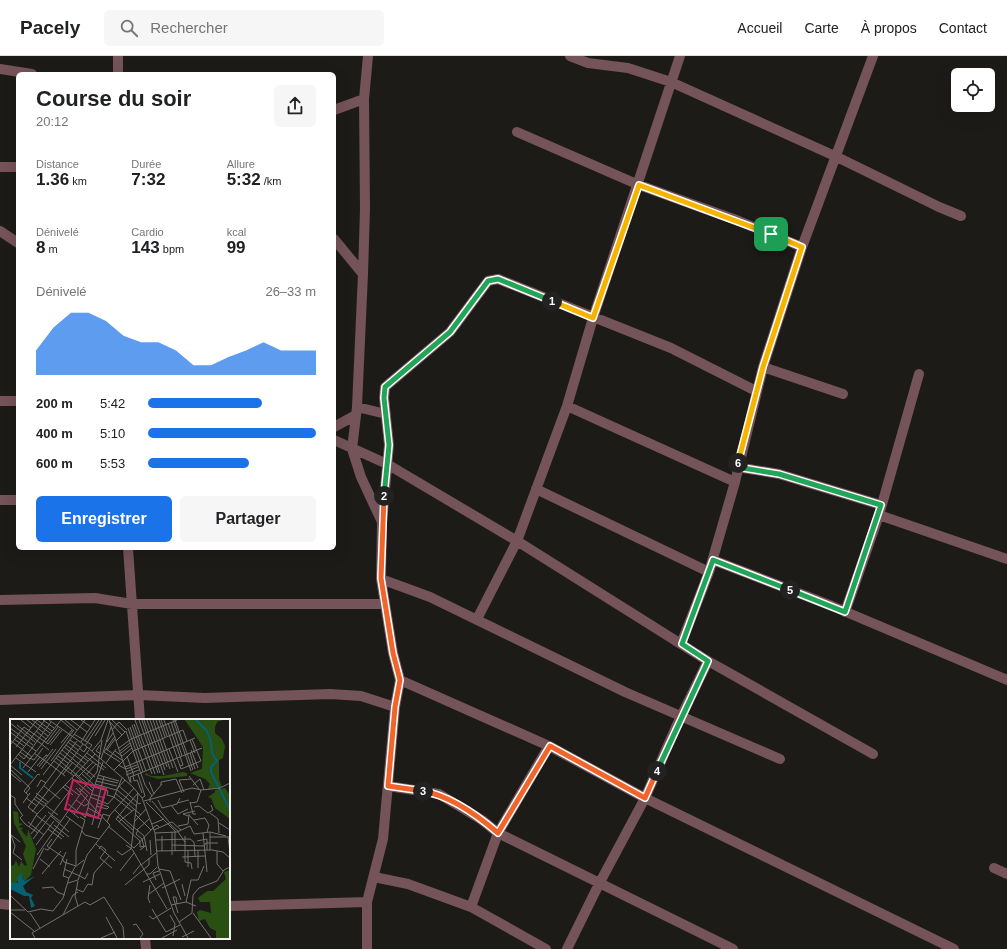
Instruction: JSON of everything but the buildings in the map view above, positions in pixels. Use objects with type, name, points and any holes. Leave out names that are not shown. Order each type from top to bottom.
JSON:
[{"type":"street","points":[[118,56],[118,72]]},
{"type":"street","points":[[368,56],[364,99],[365,209],[363,274],[357,411],[352,449],[363,482],[382,522]]},
{"type":"street","points":[[570,56],[588,63],[628,68],[671,82],[837,157],[960,216]]},
{"type":"street","points":[[477,619],[517,541],[567,406],[593,318],[639,185],[680,56]]},
{"type":"street","points":[[682,644],[713,560],[735,482],[737,467],[763,367],[802,247],[837,157],[873,56]]},
{"type":"street","points":[[0,69],[19,72]]},
{"type":"street","points":[[336,109],[364,99]]},
{"type":"street","points":[[517,132],[639,185],[739,221],[802,247]]},
{"type":"street","points":[[0,167],[16,167]]},
{"type":"street","points":[[0,231],[16,242]]},
{"type":"street","points":[[336,241],[363,274]]},
{"type":"street","points":[[367,949],[367,902],[383,839],[395,707],[400,680],[393,653],[381,578],[382,522],[389,445],[384,392],[385,387],[440,342],[460,320],[482,289],[492,279],[498,279],[671,348],[756,392]]},
{"type":"street","points":[[763,367],[843,394]]},
{"type":"street","points":[[845,612],[879,515],[918,374]]},
{"type":"street","points":[[0,401],[16,401]]},
{"type":"street","points":[[567,406],[735,482]]},
{"type":"street","points":[[336,426],[357,411],[386,414]]},
{"type":"street","points":[[336,441],[387,464],[517,541],[708,661],[873,754]]},
{"type":"street","points":[[737,467],[779,474],[881,505]]},
{"type":"street","points":[[536,489],[709,572]]},
{"type":"street","points":[[0,500],[16,500]]},
{"type":"street","points":[[879,515],[1007,560]]},
{"type":"street","points":[[128,550],[140,719]]},
{"type":"street","points":[[713,560],[845,612],[1007,680]]},
{"type":"street","points":[[381,578],[430,597],[681,717],[780,759]]},
{"type":"street","points":[[0,600],[95,598],[132,604],[385,604]]},
{"type":"street","points":[[567,949],[599,884],[645,798],[708,661]]},
{"type":"street","points":[[400,680],[550,746],[645,798],[954,949]]},
{"type":"street","points":[[0,700],[139,695],[205,698],[330,694],[361,696],[395,707]]},
{"type":"street","points":[[471,906],[498,833],[550,746]]},
{"type":"street","points":[[388,786],[439,794],[482,820],[498,833],[733,949]]},
{"type":"street","points":[[994,868],[1007,874]]},
{"type":"street","points":[[374,877],[408,884],[471,906],[546,949]]},
{"type":"street","points":[[230,906],[367,902]]},
{"type":"street","points":[[0,904],[10,905]]},
{"type":"street","points":[[145,939],[146,949]]},
{"type":"route","points":[[639,185],[771,234],[802,247],[763,367],[737,467],[779,474],[881,505],[879,515],[845,612],[713,560],[682,644],[708,661],[645,798],[550,746],[498,833],[482,820],[439,794],[388,786],[395,707],[400,680],[393,653],[381,578],[382,522],[389,445],[384,404],[385,387],[450,332],[488,281],[492,279],[498,279],[593,318],[639,185]]}]
